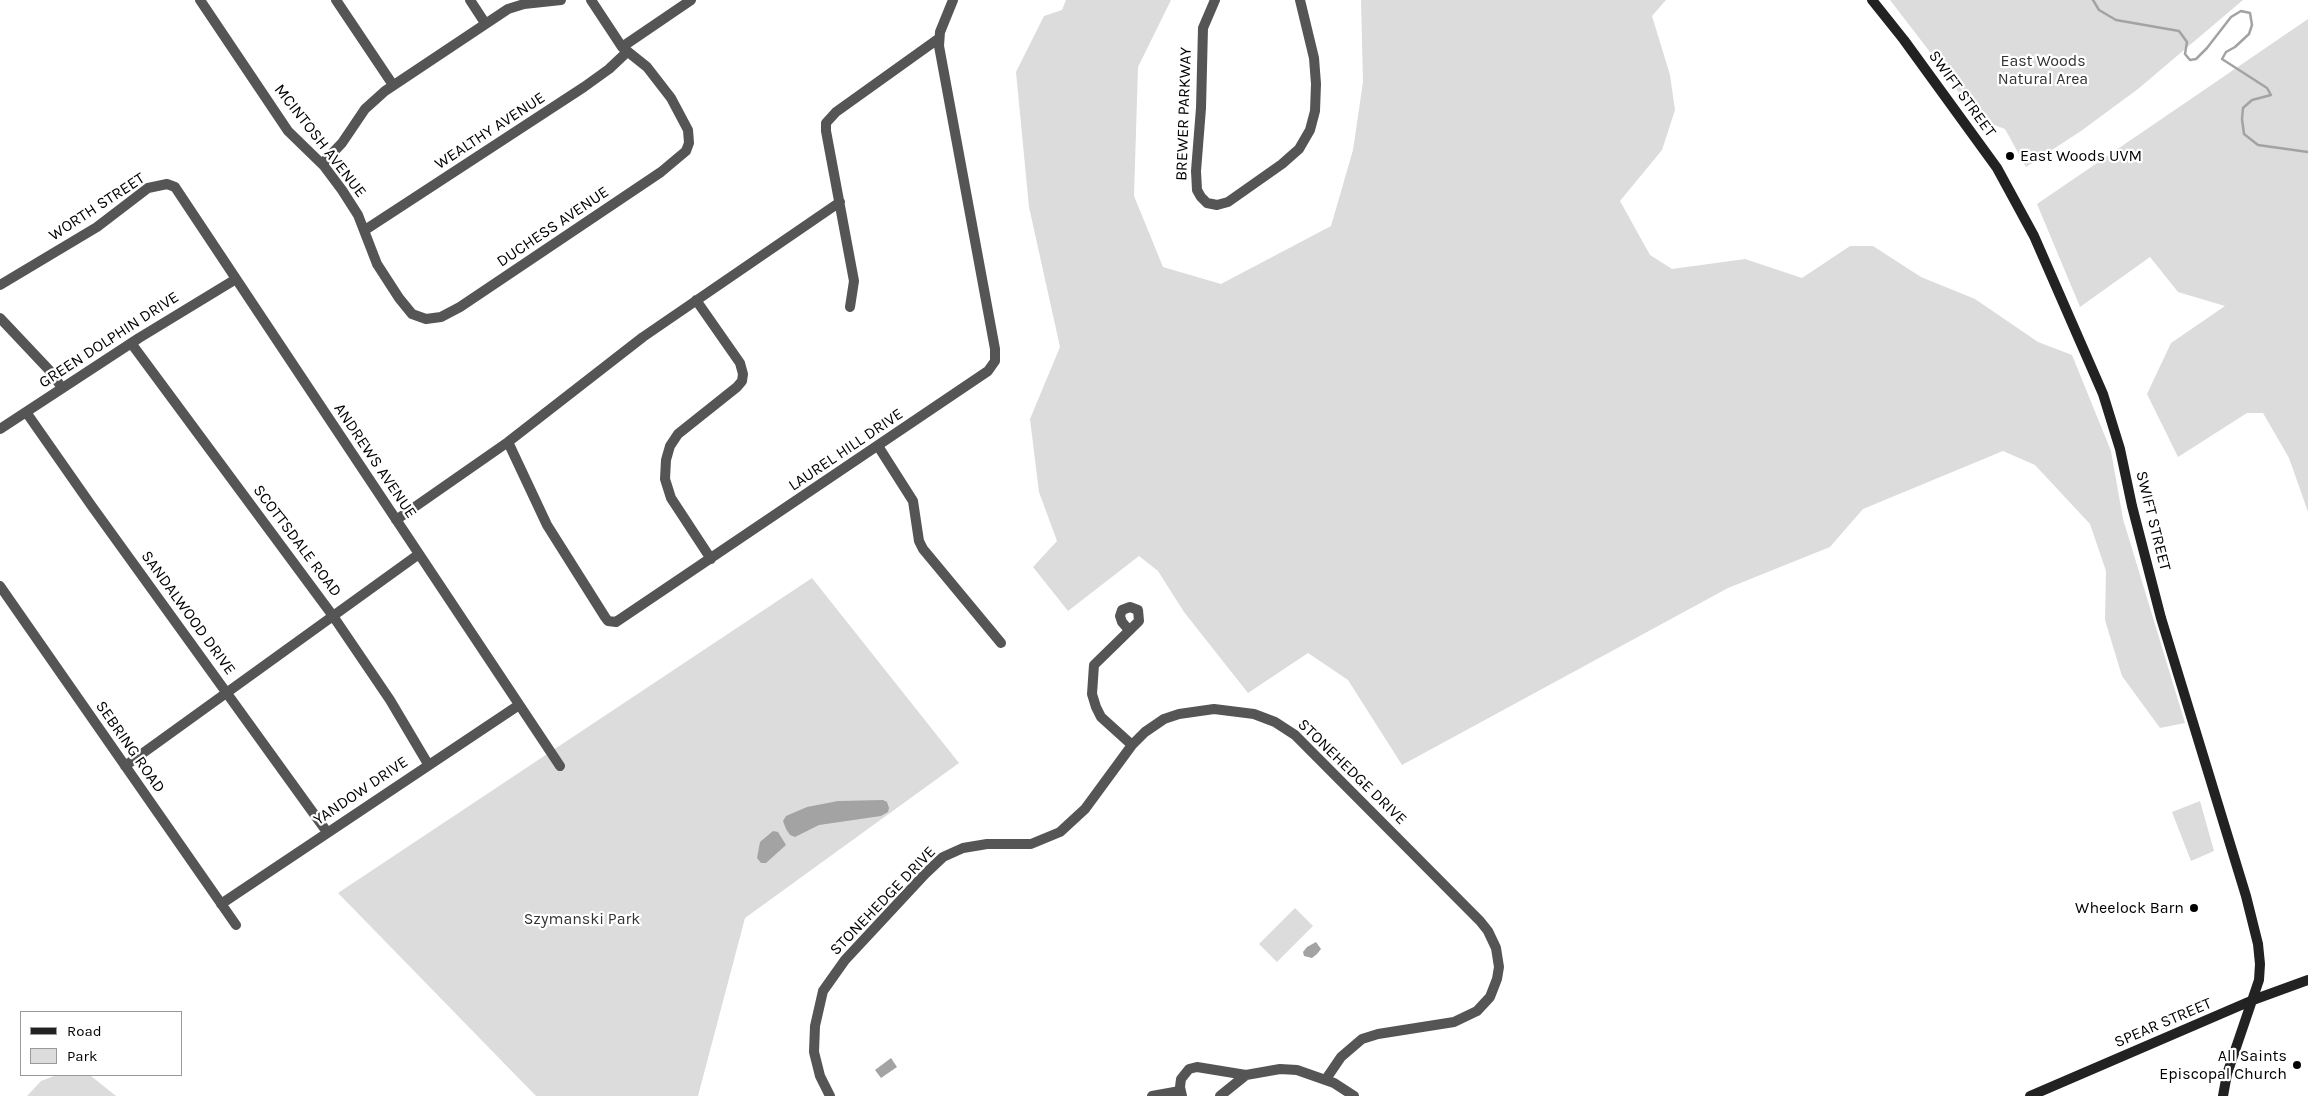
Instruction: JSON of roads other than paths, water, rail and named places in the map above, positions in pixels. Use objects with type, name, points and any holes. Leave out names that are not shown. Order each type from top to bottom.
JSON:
[{"type":"street","name":"MCINTOSH AVENUE","points":[[200,0],[288,131],[322,164],[349,200],[365,230],[378,264],[402,303],[412,314],[421,318],[431,319]]},
{"type":"street","points":[[336,0],[393,86]]},
{"type":"street","points":[[470,0],[486,23]]},
{"type":"street","points":[[322,164],[345,139],[365,109],[393,86],[486,23],[516,6],[561,0]]},
{"type":"street","points":[[591,0],[624,49]]},
{"type":"street","name":"WEALTHY AVENUE","points":[[365,230],[584,87],[609,69],[624,49],[690,0]]},
{"type":"street","points":[[850,307],[854,281],[826,123],[836,112],[938,39],[953,0]]},
{"type":"street","name":"BREWER PARKWAY","points":[[1215,0],[1202,28],[1201,108],[1196,171],[1197,190],[1201,197],[1207,203],[1217,205],[1228,202],[1282,164],[1299,149],[1310,130],[1316,111],[1314,58],[1300,0]]},
{"type":"street","name":"SWIFT STREET","points":[[1872,0],[1904,40],[1997,168],[2034,236],[2103,394],[2120,449],[2132,506],[2162,618],[2253,920],[2260,964],[2253,1000],[2236,1047],[2223,1096]]},
{"type":"street","name":"LAUREL HILL DRIVE","points":[[508,442],[547,525],[608,621],[612,623],[621,620],[984,374],[993,365],[995,358],[938,39]]},
{"type":"street","name":"DUCHESS AVENUE","points":[[431,319],[447,315],[460,307],[661,172],[686,151],[690,137],[683,119],[657,78],[624,49]]},
{"type":"street","name":"ANDREWS AVENUE","points":[[158,185],[175,187],[180,193],[560,766]]},
{"type":"street","name":"WORTH STREET","points":[[0,285],[97,228],[148,188],[158,185]]},
{"type":"street","points":[[396,520],[508,442],[643,337],[840,202]]},
{"type":"street","name":"GREEN DOLPHIN DRIVE","points":[[0,429],[131,343],[236,279]]},
{"type":"street","points":[[696,300],[740,363],[743,374],[742,381],[737,387],[678,434],[670,446],[666,460],[665,479],[671,498],[711,559]]},
{"type":"street","points":[[0,318],[51,372],[62,388]]},
{"type":"street","name":"SCOTTSDALE ROAD","points":[[131,343],[334,616],[390,700],[428,764]]},
{"type":"street","name":"SANDALWOOD DRIVE","points":[[26,412],[327,832]]},
{"type":"street","points":[[878,446],[913,501],[919,541],[923,549],[1001,643]]},
{"type":"street","points":[[125,766],[419,554]]},
{"type":"street","name":"SEBRING ROAD","points":[[0,586],[236,925]]},
{"type":"street","points":[[1129,630],[1094,665],[1092,694],[1104,720],[1132,745]]},
{"type":"street","name":"YANDOW DRIVE","points":[[221,904],[519,705]]},
{"type":"street","name":"STONEHEDGE DRIVE","points":[[830,1096],[816,1063],[815,1026],[823,991],[845,960],[943,857],[973,846],[1031,844],[1060,832],[1085,809],[1132,745],[1145,732],[1164,719],[1194,710],[1239,711],[1267,718],[1286,727],[1480,921],[1491,936],[1498,954],[1498,973],[1490,997],[1477,1011],[1454,1022],[1378,1034],[1362,1040],[1341,1057],[1326,1080]]},
{"type":"street","name":"SPEAR STREET","points":[[2030,1096],[2253,1000],[2308,980]]},
{"type":"street","points":[[1152,1096],[1181,1093],[1180,1083],[1183,1075],[1193,1068],[1202,1067],[1246,1075],[1289,1069],[1326,1080],[1354,1096]]},
{"type":"street","points":[[1220,1096],[1246,1075]]},
{"type":"waterway","points":[[2093,0],[2099,10],[2116,20],[2179,31],[2187,42],[2185,54],[2190,60],[2196,59],[2207,48],[2231,17],[2241,11],[2250,13],[2252,25],[2249,34],[2235,47],[2226,52],[2222,59],[2267,88],[2271,95],[2252,100],[2243,108],[2244,134],[2258,145],[2308,152]]},
{"type":"place","name":"East Woods UVM","points":[[2010,156]]},
{"type":"place","name":"Wheelock Barn","points":[[2194,908]]},
{"type":"place","name":"All Saints Episcopal Church","points":[[2297,1065]]},
{"type":"park label","name":"East Woods Natural Area","points":[[2043,70]]},
{"type":"park label","name":"Szymanski Park","points":[[582,919]]}]
